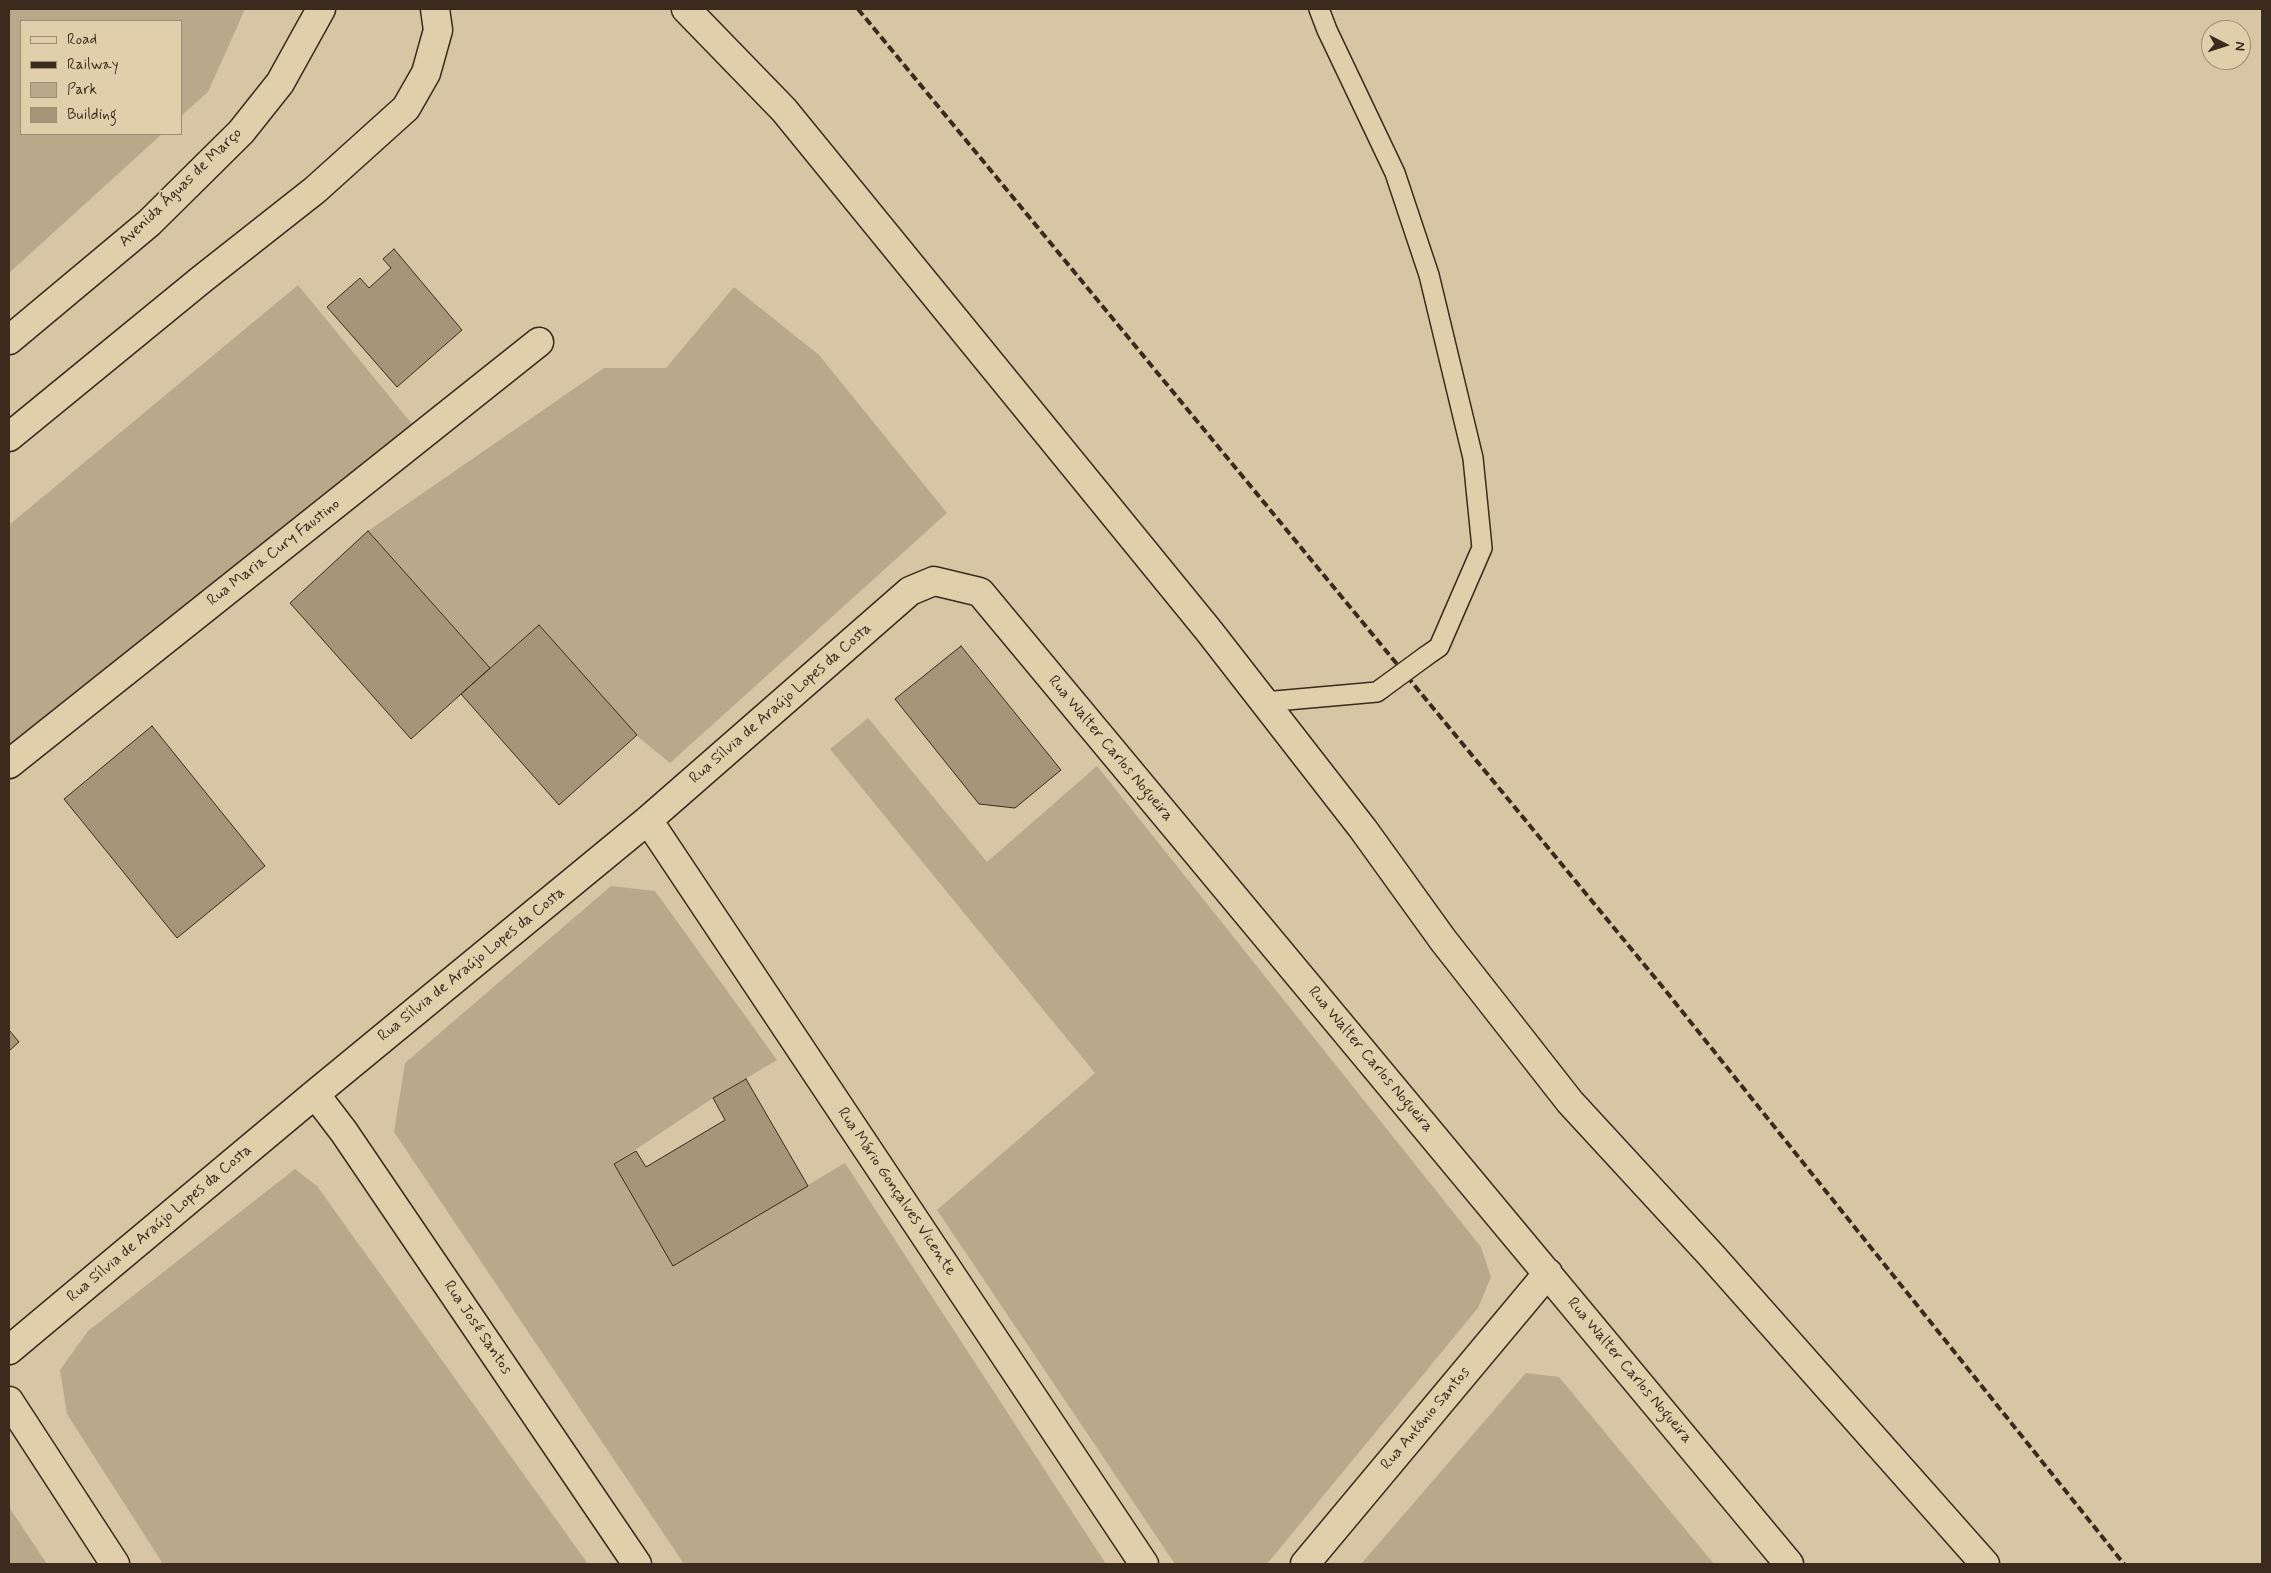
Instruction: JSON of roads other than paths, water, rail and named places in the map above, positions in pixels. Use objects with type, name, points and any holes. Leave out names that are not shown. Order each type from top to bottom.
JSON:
[{"type":"street","name":"Avenida Águas de Março","points":[[9,340],[149,223],[241,132],[280,83],[321,9]]},
{"type":"street","points":[[9,437],[202,278],[315,190],[406,108],[426,73],[438,30],[435,9]]},
{"type":"street","points":[[686,9],[784,110],[1264,702],[1363,829],[1443,940],[1570,1102],[1718,1262],[1985,1564]]},
{"type":"street","name":"Rua Maria Cury Faustino","points":[[9,764],[539,342]]},
{"type":"street","name":"Rua Sílvia de Araújo Lopes da Costa","points":[[9,1350],[315,1094],[648,820],[910,591],[934,581]]},
{"type":"street","name":"Rua Walter Carlos Nogueira","points":[[934,581],[980,592],[1789,1564]]},
{"type":"street","name":"Rua Mário Gonçalves Vicente","points":[[648,820],[1144,1564]]},
{"type":"street","name":"Rua José Santos","points":[[315,1094],[344,1132],[637,1564]]},
{"type":"street","name":"Rua Antônio Santos","points":[[1305,1564],[1548,1273]]},
{"type":"street","points":[[9,1401],[115,1564]]},
{"type":"lane","points":[[1264,702],[1377,692],[1439,647],[1482,548],[1473,458],[1429,275],[1395,173],[1327,30],[1319,9]]},
{"type":"railway","points":[[858,9],[1661,985],[2124,1564]]}]
